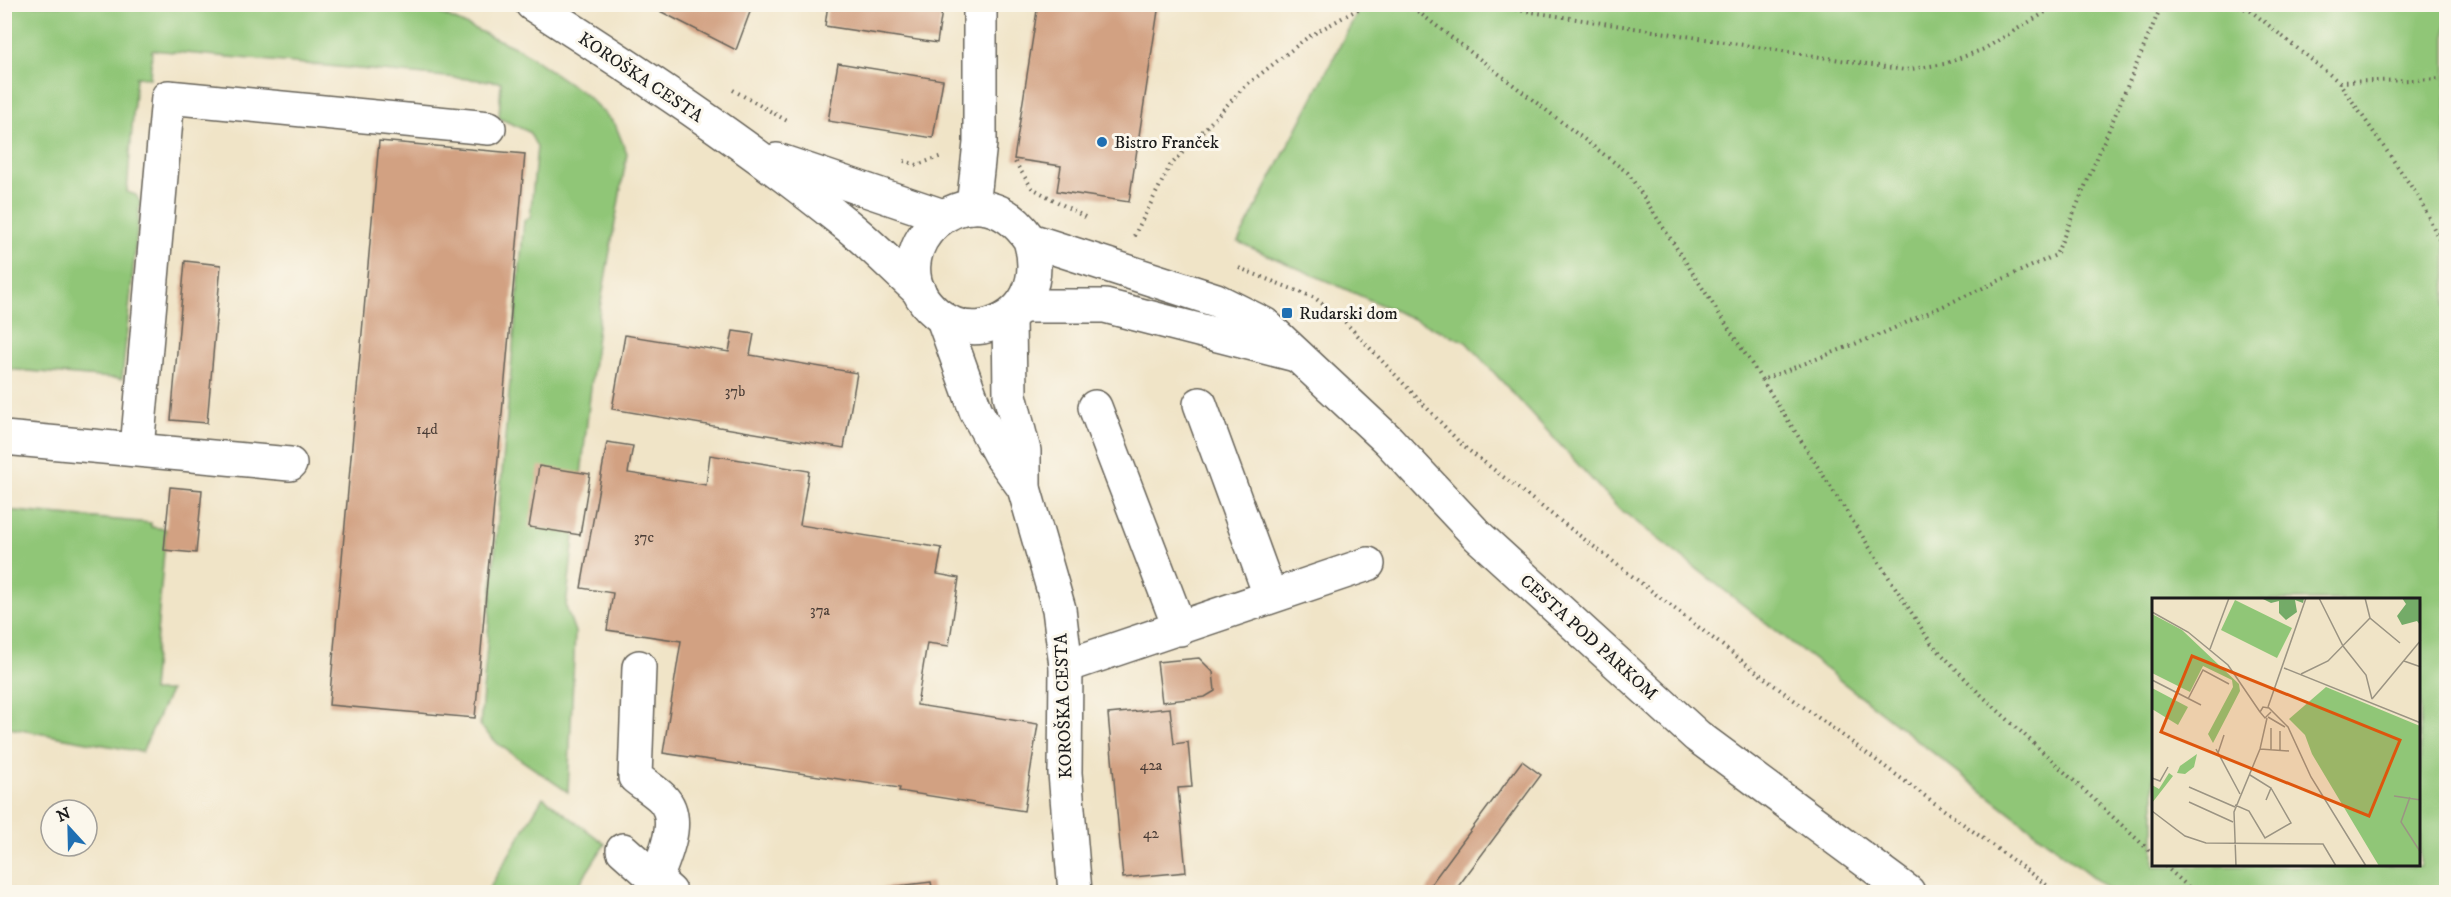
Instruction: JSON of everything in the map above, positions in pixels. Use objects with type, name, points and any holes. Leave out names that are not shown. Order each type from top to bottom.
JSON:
[{"type":"main road","name":"KOROŠKA CESTA","points":[[532,4],[622,62],[750,150]]},
{"type":"main road","points":[[919,291],[915,274],[915,255],[921,238],[931,225],[958,211],[980,143],[980,4]]},
{"type":"main road","points":[[136,449],[168,97],[489,128]]},
{"type":"main road","points":[[750,150],[958,211],[990,208],[1006,215],[1020,226],[1030,240],[1035,257],[1035,275],[1031,291],[1016,312],[994,325],[977,328],[960,326],[943,319],[929,307],[919,291],[844,222],[750,150]]},
{"type":"main road","name":"CESTA POD PARKOM","points":[[1030,240],[1216,300],[1264,324],[1388,440],[1478,536],[1697,736],[1908,892]]},
{"type":"main road","points":[[1016,312],[1105,306],[1294,354]]},
{"type":"main road","points":[[1016,312],[1010,395],[1024,451],[1024,488]]},
{"type":"main road","points":[[943,319],[976,411],[1000,454],[1024,488]]},
{"type":"main road","points":[[1200,404],[1270,595]]},
{"type":"main road","points":[[1095,407],[1180,629]]},
{"type":"main road","points":[[4,438],[290,464]]},
{"type":"main road","name":"KOROŠKA CESTA","points":[[1024,488],[1059,609],[1066,666],[1065,773],[1074,892]]},
{"type":"main road","points":[[1066,666],[1180,629],[1270,595],[1368,564]]},
{"type":"main road","points":[[639,667],[635,777],[664,799],[672,823],[663,886]]},
{"type":"main road","points":[[623,850],[663,886]]},
{"type":"path","points":[[1131,242],[1170,166],[1244,87],[1308,37],[1367,4]]},
{"type":"path","points":[[1408,4],[1628,173],[1931,643],[1978,692],[2152,853]]},
{"type":"path","points":[[1480,4],[1905,70],[1944,64],[1984,49],[2059,4]]},
{"type":"path","points":[[1762,380],[1881,334],[2056,255],[2162,4]]},
{"type":"path","points":[[2233,4],[2251,11],[2339,81],[2420,199],[2446,254]]},
{"type":"path","points":[[2339,81],[2446,79]]},
{"type":"path","points":[[2166,867],[2194,892]]},
{"type":"green space","points":[[4,5],[422,5],[521,50],[586,95],[615,124],[627,154],[600,308],[566,607],[575,632],[568,792],[498,744],[480,726],[524,220],[530,218],[537,147],[529,132],[499,118],[501,82],[152,50],[150,78],[136,77],[127,192],[136,195],[140,202],[122,379],[5,369]]},
{"type":"green space","points":[[1361,5],[2446,5],[2446,892],[2112,892],[1616,506],[1466,342],[1238,242]]},
{"type":"green space","points":[[5,510],[151,523],[151,527],[166,529],[152,691],[170,691],[142,752],[5,727]]},
{"type":"green space","points":[[543,797],[605,844],[574,892],[487,892]]},
{"type":"building","points":[[646,4],[753,4],[736,50]]},
{"type":"building","points":[[828,4],[943,4],[937,43],[825,26]]},
{"type":"building","points":[[1038,4],[1159,4],[1129,202],[1057,191],[1061,166],[1014,159]]},
{"type":"building","points":[[838,63],[943,80],[933,138],[828,121]]},
{"type":"building","points":[[379,141],[525,154],[475,718],[329,705]]},
{"type":"building","points":[[185,261],[221,265],[207,423],[171,420]]},
{"type":"building","points":[[733,331],[754,334],[750,355],[857,373],[844,448],[612,409],[625,335],[729,352]]},
{"type":"building","points":[[607,442],[633,446],[628,473],[706,485],[710,455],[809,471],[800,525],[942,548],[937,574],[959,578],[949,646],[927,643],[917,705],[1038,724],[1024,811],[899,791],[900,788],[663,753],[681,641],[607,630],[613,593],[581,588]]},
{"type":"building","points":[[539,466],[590,474],[580,535],[529,527]]},
{"type":"building","points":[[170,487],[202,490],[196,553],[164,550]]},
{"type":"building","points":[[1199,658],[1213,672],[1215,691],[1205,697],[1162,702],[1157,662]]},
{"type":"building","points":[[1170,708],[1174,744],[1188,742],[1192,787],[1178,788],[1186,872],[1123,878],[1108,714]]},
{"type":"building","points":[[1522,761],[1541,775],[1454,892],[1425,892]]},
{"type":"building","points":[[931,882],[933,892],[865,892],[864,890]]},
{"type":"place","name":"Bistro Franček","points":[[1102,142]]},
{"type":"place","name":"Rudarski dom","points":[[1287,313]]}]
